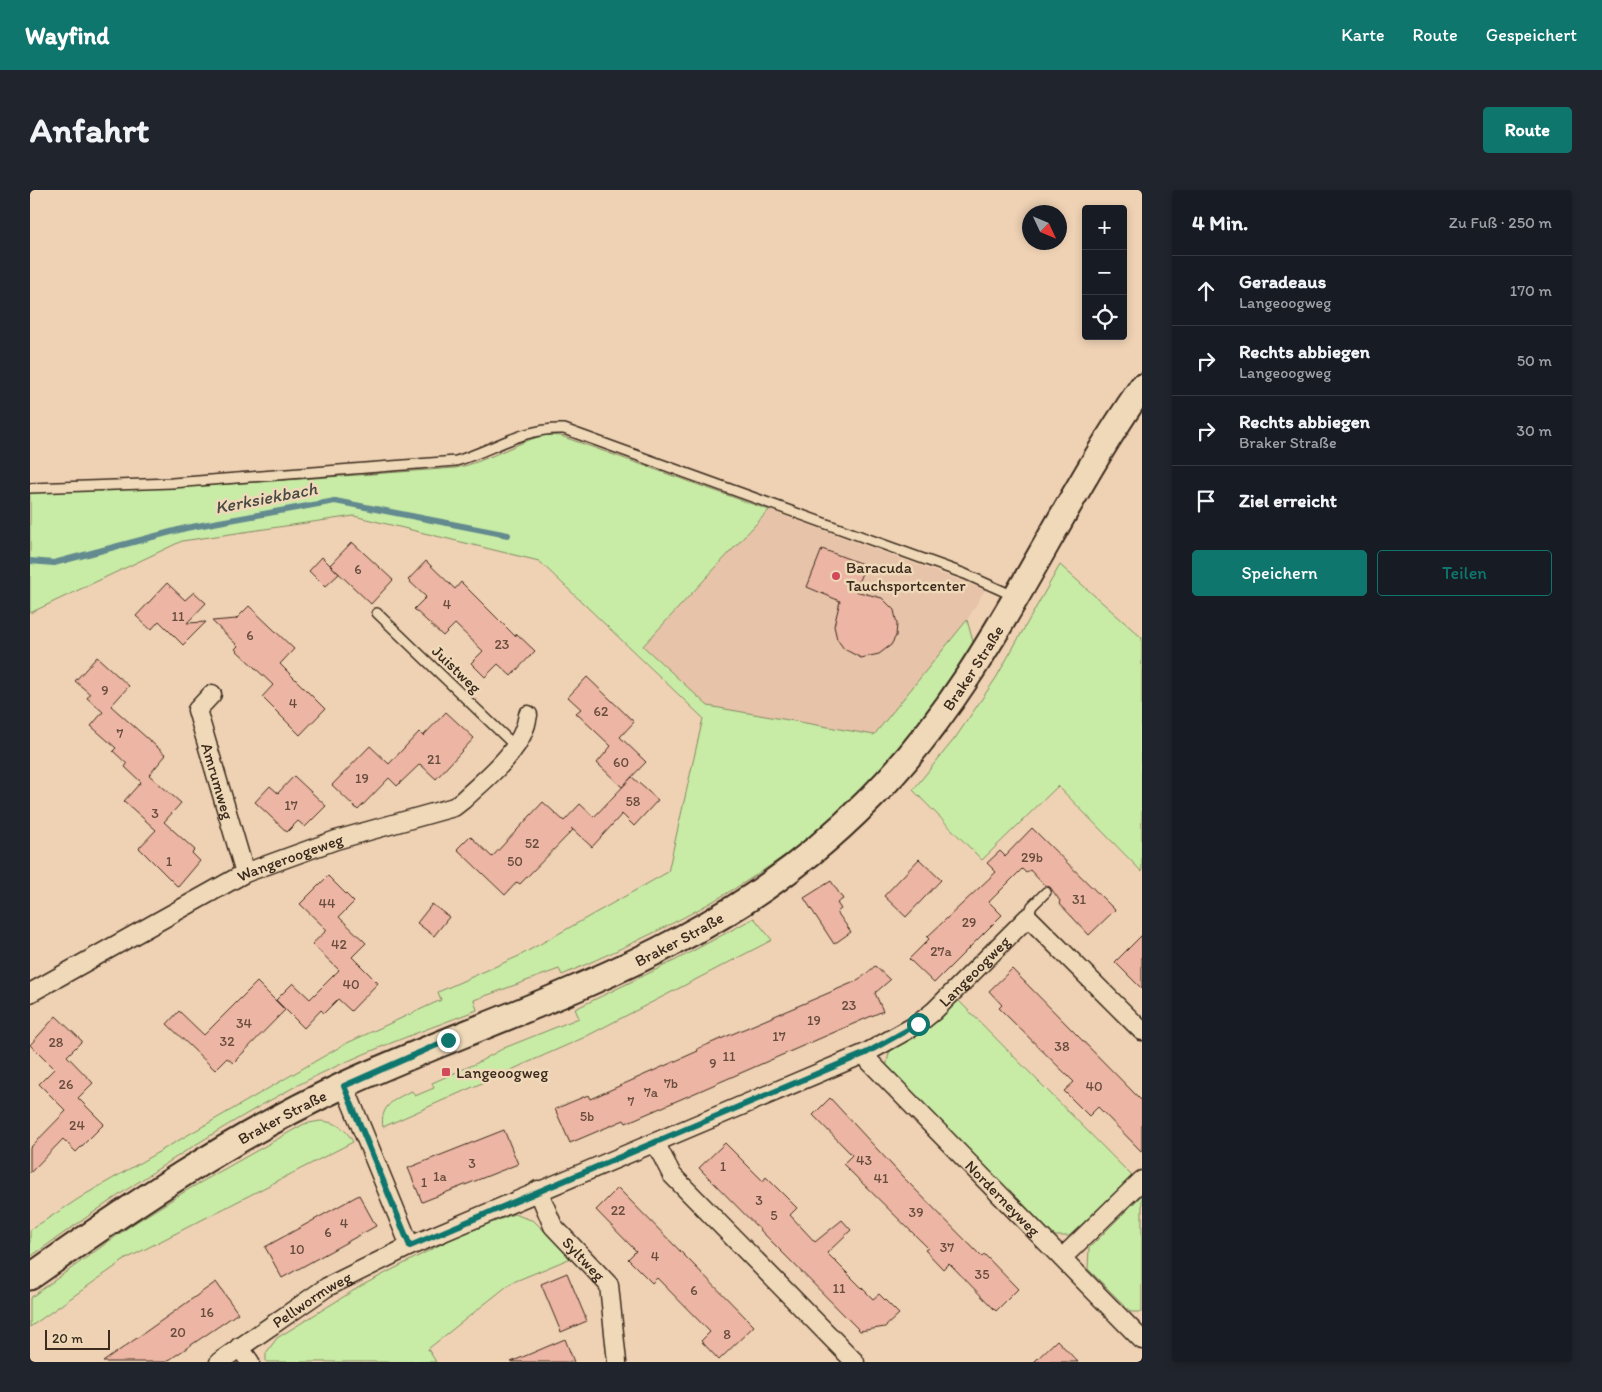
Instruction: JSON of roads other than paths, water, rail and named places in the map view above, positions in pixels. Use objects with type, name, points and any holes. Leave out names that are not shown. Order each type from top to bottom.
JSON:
[{"type":"main road","name":"Braker Straße","points":[[30,1277],[152,1192],[208,1157],[344,1086],[560,995],[674,942],[764,888],[817,849],[870,800],[908,759],[967,680],[1092,463],[1142,387]]},
{"type":"street","name":"Amrumweg","points":[[212,694],[197,710],[245,873]]},
{"type":"street","name":"Wangeroogeweg","points":[[30,993],[245,873],[308,849],[454,807],[464,800],[516,747],[523,737],[528,715]]},
{"type":"street","points":[[1028,917],[1142,1031]]},
{"type":"street","name":"Langeoogweg","points":[[410,1246],[538,1190],[656,1144],[866,1053],[918,1024],[934,1011],[1028,917]]},
{"type":"street","name":"Norderneyweg","points":[[866,1053],[870,1062],[1142,1340]]},
{"type":"street","points":[[344,1086],[410,1246]]},
{"type":"street","points":[[656,1144],[672,1175],[855,1362]]},
{"type":"street","points":[[1062,1258],[1142,1180]]},
{"type":"street","name":"Syltweg","points":[[538,1190],[553,1226],[610,1285],[617,1362]]},
{"type":"street","name":"Pellwormweg","points":[[219,1362],[328,1287],[410,1246]]},
{"type":"street","points":[[239,1347],[250,1362]]},
{"type":"lane","points":[[30,488],[172,483],[456,461],[483,453],[522,433],[546,428],[564,429],[589,436],[693,477],[965,574],[1016,597]]},
{"type":"lane","name":"Juistweg","points":[[377,613],[516,747]]},
{"type":"lane","points":[[1028,917],[1032,906],[1046,892]]},
{"type":"waterway","name":"Kerksiekbach","points":[[30,561],[54,563],[186,528],[335,501],[508,535]]},
{"type":"place","name":"Baracuda Tauchsportcenter","points":[[836,576]]},
{"type":"place","name":"Langeoogweg","points":[[446,1072]]}]
